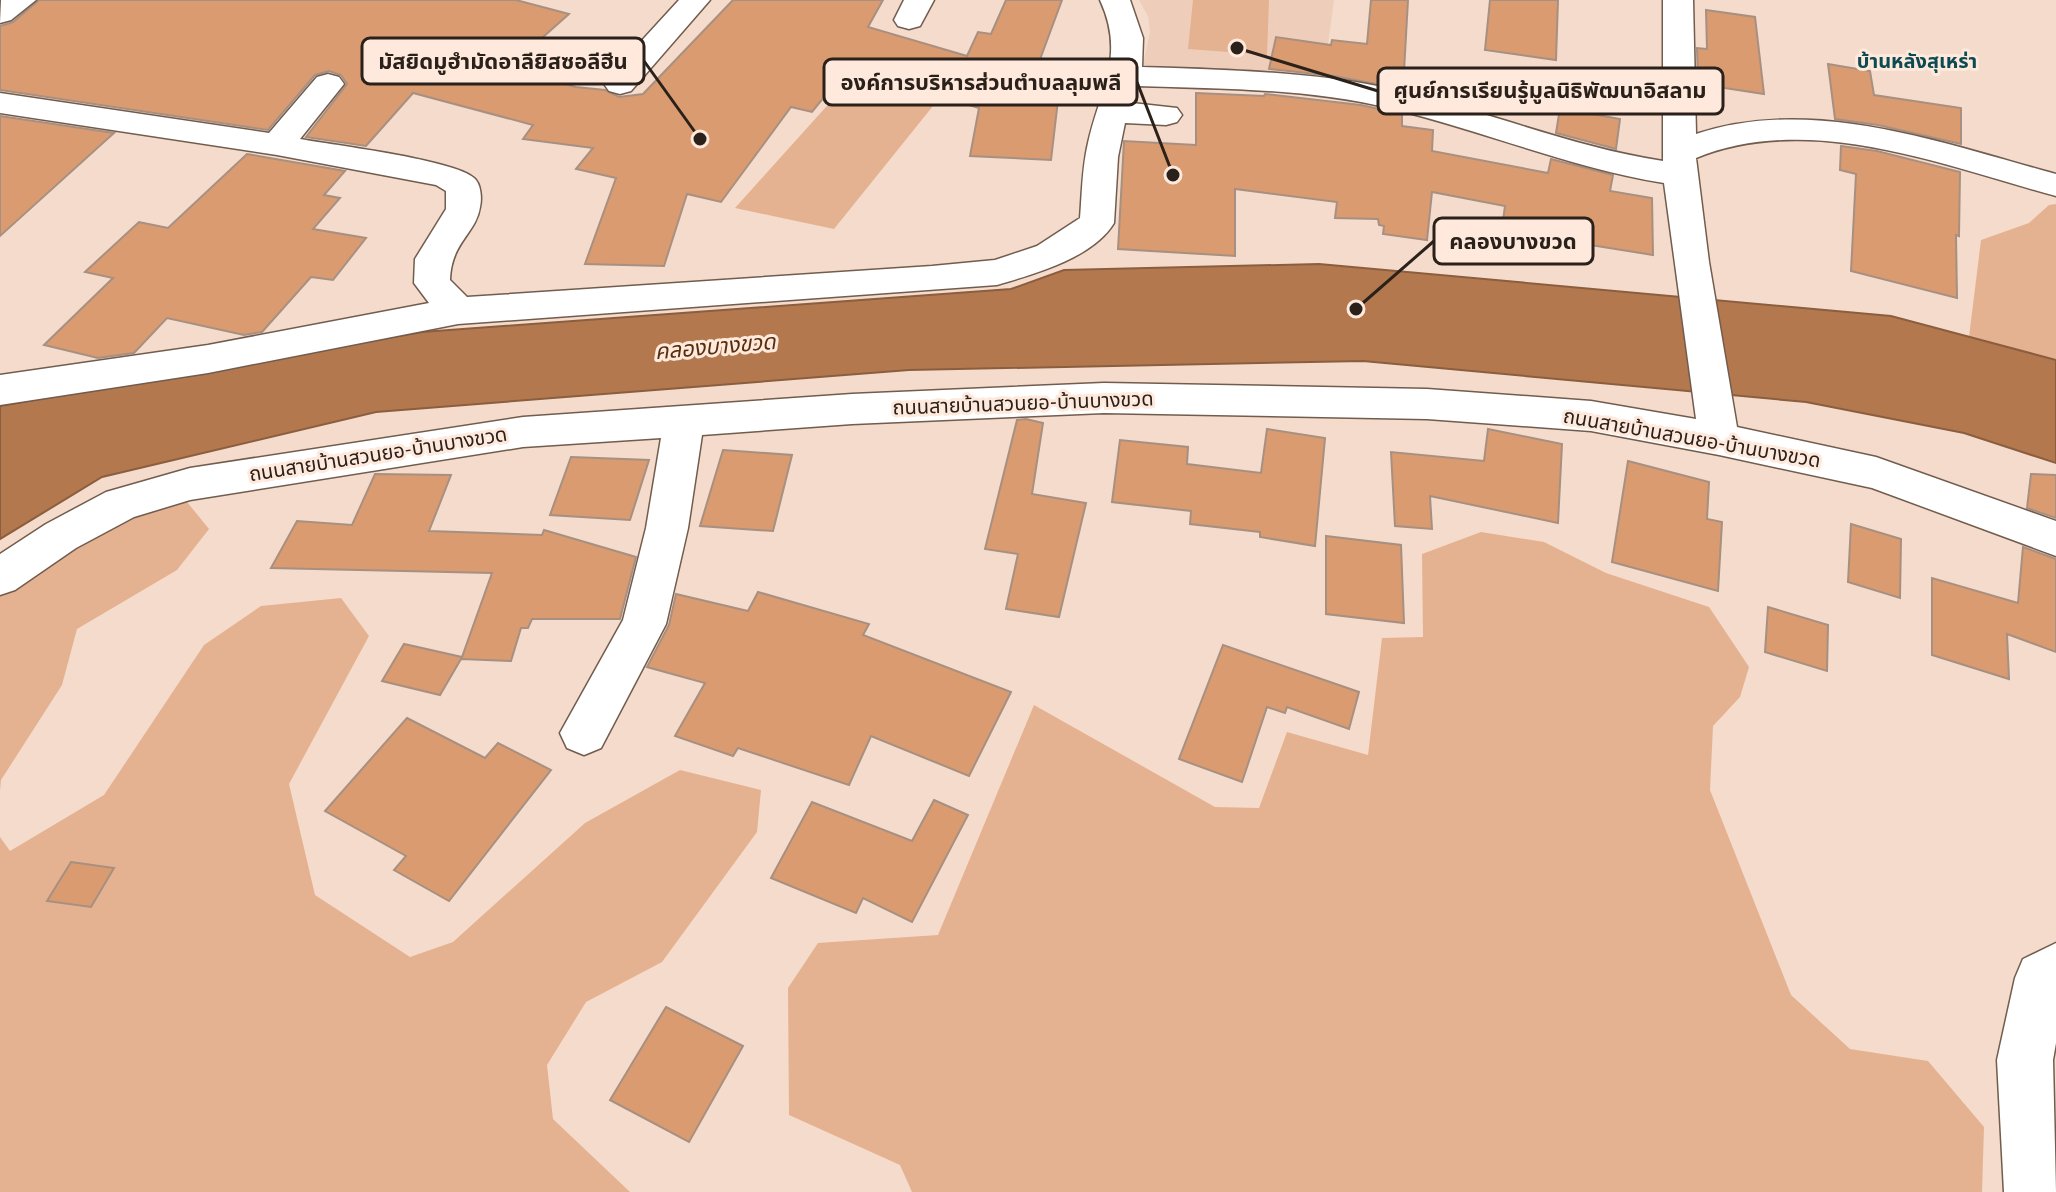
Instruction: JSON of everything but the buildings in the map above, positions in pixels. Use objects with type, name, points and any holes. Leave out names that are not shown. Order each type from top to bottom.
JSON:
[{"type":"street","points":[[0,14],[21,0]]},
{"type":"street","points":[[620,84],[695,0]]},
{"type":"street","points":[[0,390],[208,359],[458,311],[997,272],[1050,255],[1097,223],[1103,147],[1124,76],[1130,31],[1115,0]]},
{"type":"street","points":[[1678,0],[1681,163],[1691,262],[1717,428]]},
{"type":"street","points":[[578,55],[643,58]]},
{"type":"street","points":[[1124,76],[1260,83],[1396,99],[1630,168],[1681,163],[1724,136],[1781,129],[1825,130],[2056,185]]},
{"type":"street","points":[[277,145],[328,84]]},
{"type":"street","points":[[0,103],[277,145],[446,176],[463,186],[463,209],[433,259],[432,283],[458,311]]},
{"type":"street","points":[[1113,112],[1166,115]]},
{"type":"street","name":"ถนนสายบ้านสวนยอ-บ้านบางขวด","points":[[0,577],[61,536],[121,504],[190,484],[523,432],[852,409],[1119,398],[1441,405],[1717,428],[1876,473],[2056,539]]},
{"type":"street","points":[[584,733],[644,624],[667,528],[684,422]]},
{"type":"street","points":[[2033,1192],[2025,1060],[2042,978],[2056,970]]},
{"type":"shaded area","points":[[1139,0],[1334,0],[1323,81],[1160,71],[1143,64],[1150,32],[1148,16]]},
{"type":"shaded area","points":[[1193,0],[1269,0],[1267,55],[1188,49]]},
{"type":"shaded area","points":[[852,78],[937,101],[834,229],[735,208]]},
{"type":"shaded area","points":[[2056,204],[2056,360],[1969,337],[1981,240],[2029,223],[2049,205]]},
{"type":"shaded area","points":[[187,502],[209,529],[177,570],[77,629],[62,685],[1,780],[0,791],[0,593],[122,519]]},
{"type":"shaded area","points":[[1481,532],[1544,542],[1606,573],[1709,607],[1749,667],[1740,697],[1713,726],[1710,790],[1791,995],[1850,1049],[1928,1061],[1984,1127],[1982,1192],[912,1192],[900,1165],[789,1115],[788,988],[818,943],[938,935],[1034,705],[1215,807],[1259,808],[1287,732],[1368,755],[1382,638],[1423,637],[1422,554]]},
{"type":"shaded area","points":[[341,598],[369,636],[289,784],[315,895],[410,957],[453,942],[585,823],[680,770],[761,790],[757,832],[662,962],[586,1002],[547,1065],[553,1119],[630,1192],[0,1192],[0,837],[10,851],[104,795],[204,645],[261,606]]},
{"type":"water","points":[[1319,264],[1891,316],[2056,360],[2056,463],[1964,433],[1806,402],[1363,361],[909,370],[376,412],[102,477],[0,539],[0,406],[422,332],[1011,289],[1064,270]]},
{"type":"place","name":"ศูนย์การเรียนรู้มูลนิธิพัฒนาอิสลาม","points":[[1237,48]]},
{"type":"place","name":"มัสยิดมูฮำมัดอาลียิสซอลีฮีน","points":[[700,139]]},
{"type":"place","name":"องค์การบริหารส่วนตำบลลุมพลี","points":[[1173,175]]},
{"type":"place","name":"คลองบางขวด","points":[[1356,309]]},
{"type":"district","name":"บ้านหลังสุเหร่า","points":[[1917,61]]}]
